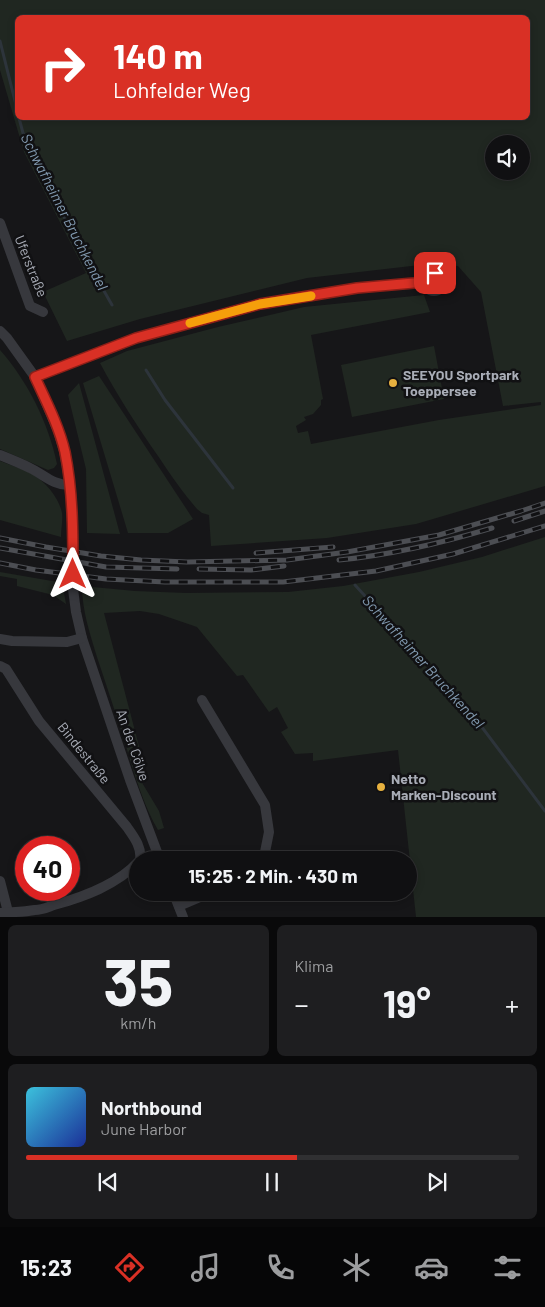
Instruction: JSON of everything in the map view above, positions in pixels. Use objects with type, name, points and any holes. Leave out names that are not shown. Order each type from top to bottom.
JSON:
[{"type":"street","name":"Uferstraße","points":[[0,223],[30,306],[43,312]]},
{"type":"street","points":[[35,377],[136,338],[260,304],[357,288],[425,282]]},
{"type":"street","name":"An der Cölve","points":[[0,331],[35,377],[58,431],[64,451],[70,485],[73,528],[73,589],[82,638],[130,780],[157,851]]},
{"type":"street","points":[[0,455],[31,468],[52,481],[62,485],[70,485]]},
{"type":"street","points":[[4,640],[67,642],[82,638]]},
{"type":"street","name":"Bindestraße","points":[[0,666],[6,669],[40,721],[127,827],[140,851]]},
{"type":"street","points":[[202,700],[265,805],[269,832],[265,851]]},
{"type":"street","points":[[0,881],[4,912],[37,910],[67,902],[92,892],[129,871]]},
{"type":"street","points":[[177,901],[183,917]]},
{"type":"street","points":[[179,906],[191,901]]},
{"type":"shaded area","points":[[0,0],[545,0],[545,486],[416,524],[327,538],[211,546],[209,515],[197,509],[177,483],[127,410],[100,363],[127,351],[304,307],[424,295],[430,312],[311,335],[323,399],[321,400],[321,405],[313,414],[304,417],[306,420],[296,426],[298,433],[308,431],[311,444],[439,420],[541,405],[541,402],[503,406],[481,292],[458,266],[420,265],[307,278],[140,319],[67,341],[43,292],[86,273],[24,152],[0,70]]},
{"type":"shaded area","name":"SEEYOU Sportpark Toeppersee","points":[[434,346],[444,399],[352,417],[341,365]]},
{"type":"shaded area","points":[[0,350],[19,375],[36,403],[53,448],[57,464],[54,468],[48,470],[0,449]]},
{"type":"shaded area","points":[[99,376],[193,519],[168,533],[128,533],[83,383]]},
{"type":"shaded area","points":[[79,383],[120,534],[87,533],[86,469],[68,395]]},
{"type":"shaded area","points":[[0,461],[32,474],[51,491],[62,513],[61,537],[0,520]]},
{"type":"shaded area","points":[[545,537],[545,917],[416,917],[414,901],[417,901],[417,851],[409,851],[398,750],[313,761],[313,753],[295,754],[281,732],[288,728],[277,707],[269,712],[243,675],[237,676],[197,627],[159,614],[140,611],[104,613],[145,769],[145,777],[141,781],[159,811],[164,828],[158,830],[141,794],[97,657],[85,613],[82,586],[186,593],[288,592],[343,586],[419,572],[482,557]]},
{"type":"shaded area","points":[[0,572],[62,582],[66,604],[53,595],[17,586],[17,579],[0,576]]},
{"type":"waterway","name":"Schwafheimer Bruchkendel","points":[[0,41],[15,101]]},
{"type":"waterway","name":"Schwafheimer Bruchkendel","points":[[20,120],[23,133],[79,247],[112,305]]},
{"type":"waterway","name":"Schwafheimer Bruchkendel","points":[[146,370],[165,400],[233,488]]},
{"type":"waterway","name":"Schwafheimer Bruchkendel","points":[[355,585],[469,710],[545,811]]},
{"type":"railway","points":[[0,538],[101,556],[141,560],[187,562],[287,560],[347,552],[439,535],[545,503]]},
{"type":"railway","points":[[514,521],[545,511]]},
{"type":"railway","points":[[0,563],[36,570],[106,579],[165,582],[283,582],[376,571],[453,554],[545,526]]},
{"type":"railway","points":[[339,560],[416,548],[492,528]]},
{"type":"railway","points":[[256,553],[333,547]]},
{"type":"railway","points":[[0,548],[106,567],[177,569]]},
{"type":"railway","points":[[199,569],[251,570],[284,566]]},
{"type":"slow traffic","points":[[190,323],[260,304],[311,296]]},
{"type":"place","name":"SEEYOU Sportpark Toeppersee","points":[[393,383]]},
{"type":"place","name":"Netto Marken-Discount","points":[[381,787]]},
{"type":"route","points":[[73,574],[73,528],[70,485],[64,451],[58,431],[35,377],[136,338],[260,304],[357,288],[425,282],[429,274],[435,273]]}]
